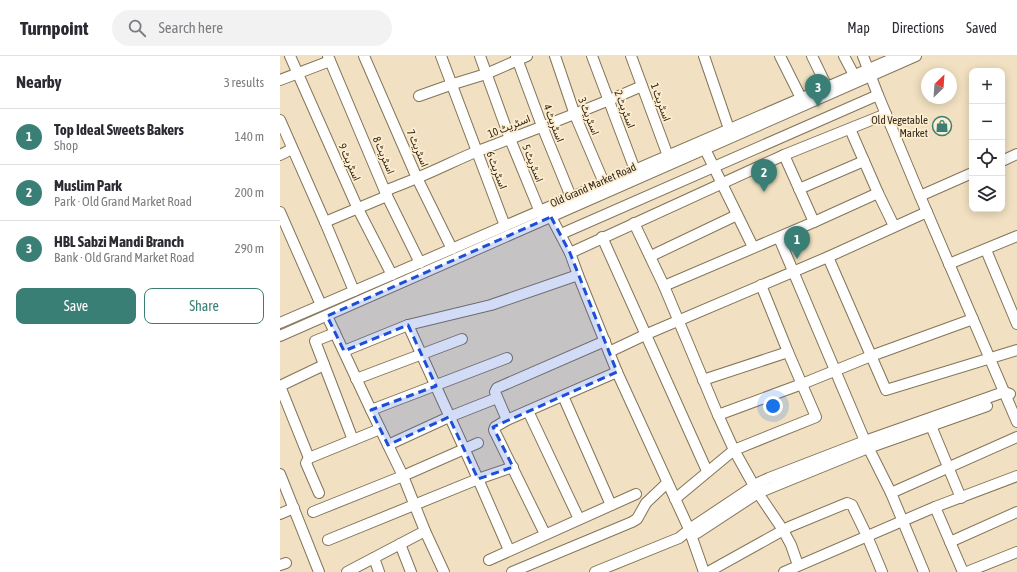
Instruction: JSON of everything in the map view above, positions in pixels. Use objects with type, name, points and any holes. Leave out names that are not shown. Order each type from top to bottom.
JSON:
[{"type":"street","name":"اسٹریٹ 9","points":[[290,56],[358,209],[392,275]]},
{"type":"street","name":"اسٹریٹ 7","points":[[364,56],[417,178],[452,249]]},
{"type":"street","name":"اسٹریٹ 6","points":[[441,56],[450,84],[505,226]]},
{"type":"street","name":"اسٹریٹ 5","points":[[480,56],[510,140],[546,212],[561,234],[570,253],[617,372],[689,532],[703,571]]},
{"type":"street","name":"اسٹریٹ 3","points":[[555,56],[575,115],[604,183]]},
{"type":"street","name":"اسٹریٹ 2","points":[[592,56],[635,170]]},
{"type":"street","name":"اسٹریٹ 1","points":[[631,56],[668,156]]},
{"type":"street","points":[[704,56],[729,129]]},
{"type":"street","points":[[780,56],[801,98]]},
{"type":"street","points":[[812,56],[827,87]]},
{"type":"street","points":[[844,56],[854,75]]},
{"type":"street","points":[[863,56],[949,264],[991,359],[1010,394],[1017,422]]},
{"type":"street","name":"Old Grand Market Road","points":[[280,323],[505,226],[546,212],[571,197],[668,156],[702,145],[729,129],[854,75],[869,73],[899,56]]},
{"type":"street","name":"Old Grand Market Road","points":[[280,336],[327,316],[546,212],[869,73],[916,56]]},
{"type":"street","points":[[419,96],[450,84],[486,74],[520,57]]},
{"type":"street","name":"اسٹریٹ 4","points":[[520,57],[542,126],[571,197]]},
{"type":"street","points":[[280,80],[329,59]]},
{"type":"street","name":"اسٹریٹ 8","points":[[329,59],[386,193],[420,263]]},
{"type":"street","name":"اسٹریٹ 10","points":[[325,222],[358,209],[417,178],[476,152],[510,140],[542,126],[575,115],[642,86]]},
{"type":"street","points":[[561,234],[713,166],[878,95]]},
{"type":"street","points":[[570,253],[784,155],[886,114]]},
{"type":"street","points":[[280,120],[354,291]]},
{"type":"street","points":[[850,129],[894,226]]},
{"type":"street","points":[[702,145],[753,247]]},
{"type":"street","points":[[280,155],[292,149]]},
{"type":"street","points":[[1005,160],[1017,154]]},
{"type":"street","points":[[784,155],[814,222]]},
{"type":"street","points":[[799,189],[864,161]]},
{"type":"street","points":[[920,196],[969,175]]},
{"type":"street","points":[[664,286],[753,247],[779,238],[878,193]]},
{"type":"street","points":[[280,212],[321,305]]},
{"type":"street","points":[[610,352],[647,334],[828,257],[927,212]]},
{"type":"street","points":[[651,256],[737,216]]},
{"type":"street","points":[[634,223],[651,256],[734,450],[756,490],[783,530],[791,545],[798,565]]},
{"type":"street","points":[[949,264],[1017,236]]},
{"type":"street","points":[[602,238],[647,334],[707,471]]},
{"type":"street","points":[[779,238],[867,444],[903,520],[924,572]]},
{"type":"street","points":[[986,250],[1017,324]]},
{"type":"street","points":[[828,257],[886,390],[1017,350]]},
{"type":"street","points":[[344,351],[408,325],[491,305],[578,275]]},
{"type":"street","points":[[674,499],[734,450],[815,418],[816,416],[761,285]]},
{"type":"street","points":[[327,316],[403,476],[425,531],[444,572]]},
{"type":"street","points":[[718,415],[802,384],[871,356],[974,319]]},
{"type":"street","points":[[408,325],[463,449],[478,478],[509,550]]},
{"type":"street","points":[[335,333],[315,341],[354,440]]},
{"type":"street","points":[[356,378],[462,339]]},
{"type":"street","points":[[507,420],[495,392],[497,388],[605,341]]},
{"type":"street","points":[[703,380],[788,352]]},
{"type":"street","points":[[371,410],[507,358]]},
{"type":"street","points":[[309,458],[280,386],[324,365]]},
{"type":"street","points":[[545,534],[494,430],[497,426],[507,420],[617,372]]},
{"type":"street","points":[[595,572],[679,538],[689,532],[697,533],[756,490],[769,478],[1010,394]]},
{"type":"street","points":[[563,396],[611,505]]},
{"type":"street","points":[[388,445],[449,417],[497,398]]},
{"type":"street","points":[[528,411],[579,519]]},
{"type":"street","points":[[930,422],[961,498]]},
{"type":"street","points":[[319,494],[306,463],[309,458],[380,429]]},
{"type":"street","points":[[891,493],[1017,437]]},
{"type":"street","points":[[313,512],[403,476],[478,443]]},
{"type":"street","points":[[328,540],[478,478],[513,467]]},
{"type":"street","points":[[280,474],[319,572]]},
{"type":"street","points":[[784,572],[903,520],[1017,476]]},
{"type":"street","points":[[514,572],[632,522],[637,519],[646,503],[667,483]]},
{"type":"street","points":[[489,560],[636,494]]},
{"type":"street","points":[[703,571],[783,530],[846,503],[852,505],[882,572]]},
{"type":"street","points":[[935,507],[963,572]]},
{"type":"street","points":[[280,514],[294,508]]},
{"type":"street","points":[[950,542],[1017,512]]},
{"type":"street","points":[[346,572],[425,531]]},
{"type":"street","points":[[400,544],[411,572]]},
{"type":"street","points":[[966,572],[1017,552]]},
{"type":"street","points":[[374,558],[379,572]]},
{"type":"highlighted area","points":[[551,217],[570,253],[617,372],[493,427],[513,467],[478,479],[449,417],[388,445],[371,410],[436,386],[408,325],[344,351],[327,316]]},
{"type":"place","name":"HBL Sabzi Mandi Branch","points":[[818,107]]},
{"type":"place","name":"Old Vegetable Market","points":[[942,126]]},
{"type":"place","name":"Muslim Park","points":[[764,192]]},
{"type":"place","name":"Top Ideal Sweets Bakers","points":[[797,259]]}]
